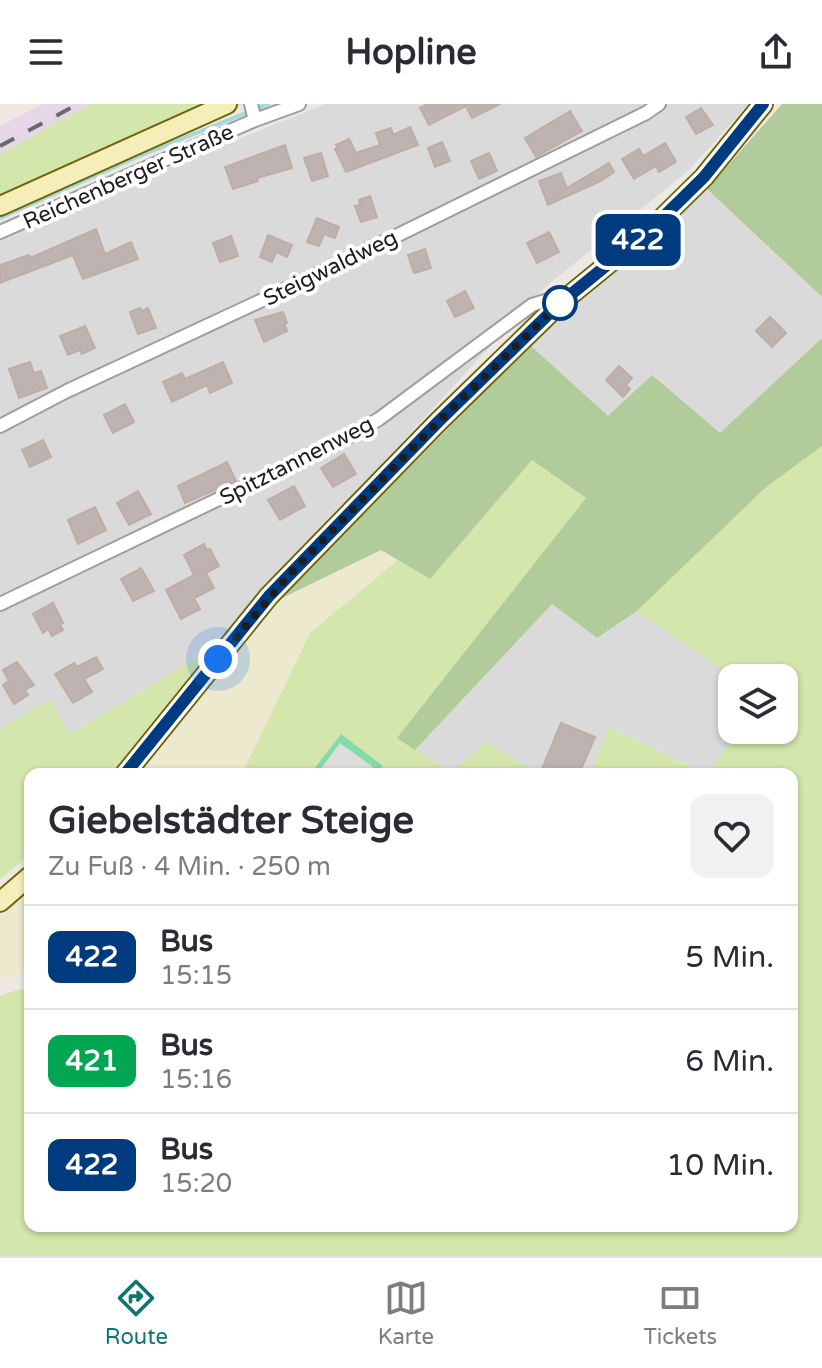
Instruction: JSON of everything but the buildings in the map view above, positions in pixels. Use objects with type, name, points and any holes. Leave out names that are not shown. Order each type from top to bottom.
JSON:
[{"type":"main road","name":"Reichenberger Straße","points":[[0,206],[227,104]]},
{"type":"main road","points":[[130,768],[269,596],[438,422],[558,305],[651,229],[704,177],[763,104]]},
{"type":"main road","points":[[0,902],[24,881]]},
{"type":"street","name":"Reichenberger Straße","points":[[0,232],[253,113],[299,104]]},
{"type":"street","name":"Steigwaldweg","points":[[0,426],[67,391],[343,262],[659,104]]},
{"type":"street","name":"Spitztannenweg","points":[[0,604],[354,434],[532,305],[576,291]]},
{"type":"shaded area","points":[[43,104],[91,104],[0,154],[0,126]]},
{"type":"shaded area","points":[[325,104],[749,104],[689,170],[543,289],[213,647],[69,735],[50,700],[0,729],[0,236]]},
{"type":"shaded area","points":[[707,189],[822,297],[822,338],[720,434],[652,375],[608,417],[530,345]]},
{"type":"shaded area","points":[[382,550],[398,560],[310,633],[245,768],[141,768],[278,600]]},
{"type":"shaded area","points":[[552,604],[597,638],[637,611],[718,666],[718,744],[730,744],[712,768],[695,768],[610,727],[593,768],[530,768],[485,742],[457,768],[444,768],[415,750]]},
{"type":"shaded area","points":[[340,743],[373,767],[372,768],[321,768]]},
{"type":"shaded area","points":[[24,891],[24,972],[0,979],[0,913]]},
{"type":"green space","points":[[91,104],[242,104],[0,203],[0,154]]},
{"type":"green space","points":[[782,104],[822,104],[822,297],[707,189]]},
{"type":"green space","points":[[822,338],[822,446],[765,488],[637,611],[597,638],[552,604],[415,750],[397,738],[586,498],[532,460],[430,579],[381,550],[278,600],[530,345],[608,416],[652,375],[720,433]]},
{"type":"green space","points":[[822,446],[822,1256],[0,1256],[0,996],[24,990],[24,1232],[798,1232],[798,768],[711,768],[730,744],[798,744],[798,664],[718,666],[637,611],[765,488]]},
{"type":"green space","points":[[532,460],[587,499],[398,737],[444,768],[382,768],[383,766],[341,734],[315,768],[245,768],[310,633],[398,560],[430,579]]},
{"type":"green space","points":[[213,647],[116,768],[24,768],[24,859],[0,880],[0,729],[50,699],[70,735]]},
{"type":"green space","points":[[609,727],[694,768],[592,768]]},
{"type":"green space","points":[[341,734],[383,766],[382,768],[315,768]]},
{"type":"green space","points":[[485,742],[530,768],[456,768]]},
{"type":"waterway","points":[[0,218],[137,157],[268,104]]},
{"type":"railway","points":[[0,146],[78,104]]},
{"type":"bus line","name":"422","points":[[130,768],[269,596],[438,422],[558,305],[651,229],[704,177],[763,104]]},
{"type":"route","points":[[218,659],[290,574],[438,422],[560,303]]}]
